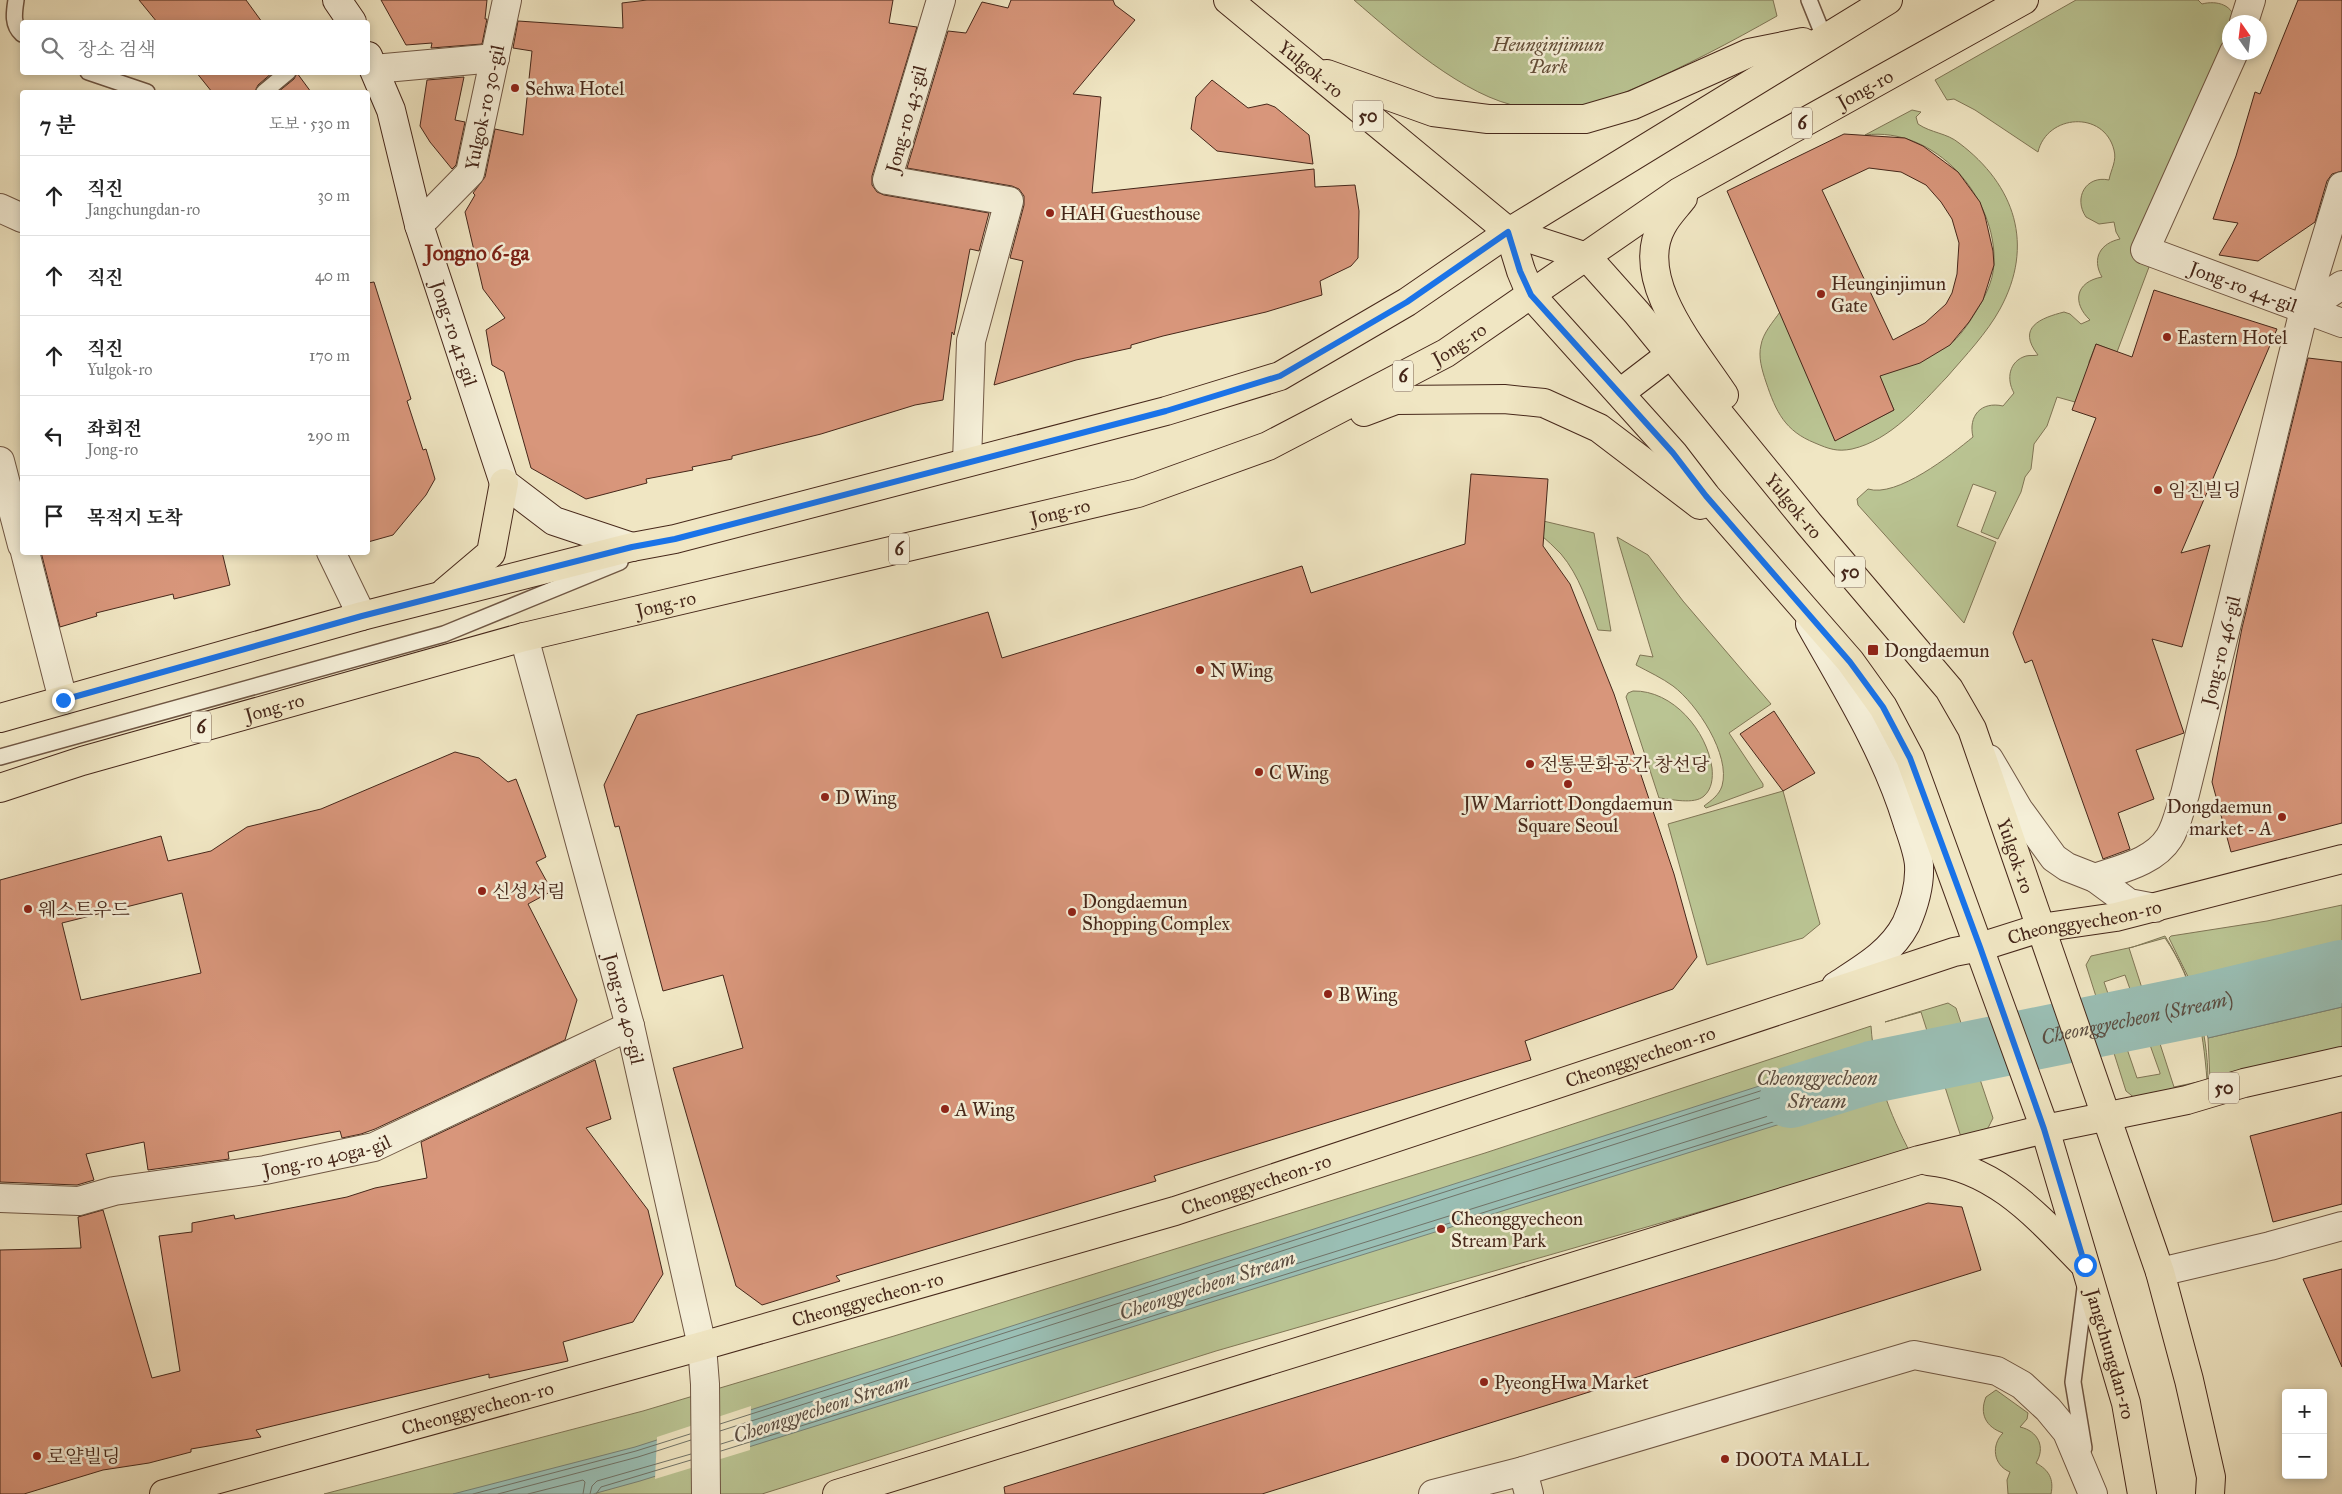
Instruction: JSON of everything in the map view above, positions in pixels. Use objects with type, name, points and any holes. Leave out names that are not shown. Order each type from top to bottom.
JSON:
[{"type":"main road","name":"Yulgok-ro","points":[[1228,0],[1508,232],[1587,257],[1671,354],[1809,524],[1948,689],[1972,729],[2040,928]]},
{"type":"main road","points":[[0,718],[362,616],[632,547],[675,539],[1166,411],[1280,376],[1407,302],[1508,232],[1824,37],[1888,0]]},
{"type":"main road","name":"Jong-ro","points":[[0,788],[82,761],[524,637],[1138,493],[1268,446],[1446,354],[1679,192],[2024,0]]},
{"type":"main road","points":[[1310,68],[1433,112],[1488,119],[1585,119],[1633,105],[1749,53],[1824,37]]},
{"type":"main road","points":[[1699,180],[1661,227],[1654,255],[1656,281],[1666,305],[1809,524]]},
{"type":"main road","points":[[1508,232],[1520,271],[1531,295],[1673,453],[1706,496],[1793,594],[1855,669],[1883,707],[1910,758],[1980,947]]},
{"type":"main road","points":[[1620,393],[1671,354]]},
{"type":"main road","points":[[1268,446],[1396,400],[1504,399],[1544,403],[1599,428],[1672,482],[1752,546]]},
{"type":"main road","points":[[440,596],[491,553],[504,483]]},
{"type":"main road","name":"Cheonggyecheon-ro","points":[[164,1494],[702,1346],[1175,1211],[1954,952],[1980,947],[2040,928],[2116,918],[2342,860]]},
{"type":"main road","points":[[2040,928],[2108,1118],[2160,1272],[2189,1380],[2213,1488]]},
{"type":"main road","name":"Jangchungdan-ro","points":[[1980,947],[2044,1129],[2126,1402],[2142,1494]]},
{"type":"main road","name":"50","points":[[2044,1129],[2108,1118],[2342,1061]]},
{"type":"main road","points":[[837,1494],[1919,1160],[2044,1129]]},
{"type":"main road","points":[[1919,1160],[1948,1163],[1976,1172],[2003,1188],[2033,1212],[2086,1269]]},
{"type":"street","name":"Yulgok-ro 30-gil","points":[[419,225],[470,173],[507,0]]},
{"type":"street","name":"Jong-ro 43-gil","points":[[941,0],[887,180],[1009,201],[971,341],[967,462]]},
{"type":"street","points":[[2246,15],[2251,0]]},
{"type":"street","name":"Jong-ro 41-gil","points":[[495,58],[371,62],[391,110],[419,225],[504,483]]},
{"type":"street","name":"Jong-ro 44-gil","points":[[2230,60],[2145,250],[2342,323]]},
{"type":"street","name":"Jong-ro 46-gil","points":[[2095,878],[2138,863],[2161,848],[2170,837],[2185,794],[2304,310],[2342,186]]},
{"type":"street","points":[[0,208],[20,217]]},
{"type":"street","points":[[2304,310],[2342,285]]},
{"type":"street","points":[[3,471],[20,537]]},
{"type":"street","points":[[504,483],[554,521],[632,547]]},
{"type":"street","points":[[25,555],[63,700]]},
{"type":"street","points":[[332,555],[362,616]]},
{"type":"street","points":[[1793,594],[1882,753],[1900,798],[1919,863],[1914,902],[1906,924],[1894,942],[1870,965],[1823,995]]},
{"type":"street","name":"Jong-ro 40-gil","points":[[524,637],[630,1026],[702,1346],[705,1384],[706,1494]]},
{"type":"street","points":[[1972,729],[2019,810],[2054,858],[2067,867],[2095,878],[2129,903],[2155,908]]},
{"type":"street","name":"Jong-ro 40ga-gil","points":[[0,1198],[79,1201],[114,1191],[265,1170],[374,1147],[630,1026]]},
{"type":"street","points":[[2160,1272],[2270,1246],[2342,1226]]},
{"type":"street","points":[[1433,1494],[1526,1482],[1914,1355],[1997,1371],[2022,1385],[2048,1409],[2067,1432],[2093,1494]]},
{"type":"lane","points":[[16,0],[15,21],[16,28],[20,32]]},
{"type":"lane","points":[[1809,0],[1824,37]]},
{"type":"lane","points":[[97,75],[141,90]]},
{"type":"lane","points":[[266,90],[284,75]]},
{"type":"lane","points":[[0,757],[444,634],[675,539]]},
{"type":"lane","points":[[0,779],[82,761]]},
{"type":"lane","points":[[2086,1269],[2073,1382],[2093,1494]]},
{"type":"green space","name":"Heunginjimun Park","points":[[1354,0],[1773,0],[1777,16],[1689,63],[1609,100],[1584,107],[1549,109],[1522,107],[1478,92],[1455,79],[1411,48]]},
{"type":"green space","points":[[2076,0],[2198,0],[2202,4],[2219,3],[2224,5],[2232,11],[2234,15],[2222,15],[2222,60],[2227,60],[2117,352],[2096,344],[2089,362],[2090,368],[2075,402],[2057,397],[2047,426],[2034,444],[2031,469],[2025,477],[2021,492],[1998,539],[1981,532],[1996,492],[1973,484],[1957,526],[1996,542],[1964,623],[1858,505],[1857,499],[1868,489],[1880,490],[1894,487],[1923,473],[1973,437],[1972,423],[1978,412],[1988,406],[2003,406],[2014,393],[2010,376],[2016,362],[2026,356],[2038,355],[2030,337],[2030,331],[2034,325],[2047,317],[2064,312],[2070,314],[2081,324],[2090,320],[2080,307],[2079,294],[2086,283],[2102,277],[2097,264],[2100,252],[2108,244],[2120,239],[2114,222],[2099,224],[2086,217],[2082,210],[2081,202],[2084,190],[2088,184],[2094,181],[2101,179],[2109,180],[2114,161],[2114,150],[2108,137],[2099,128],[2088,123],[2063,124],[2052,130],[2043,139],[2038,152],[1975,110],[1954,99],[1947,100],[1935,80]]},
{"type":"green space","points":[[1912,110],[1921,112],[1916,117],[1918,124],[1959,143],[1978,160],[1994,178],[2006,197],[2014,218],[2017,239],[2016,262],[2011,285],[1995,318],[1982,336],[1947,377],[1904,420],[1880,438],[1866,444],[1852,449],[1833,449],[1796,433],[1783,419],[1770,393],[1762,368],[1760,350],[1766,332],[1780,312],[1835,440],[1894,410],[1879,375],[1924,358],[1953,342],[1964,330],[1978,308],[1988,290],[1992,277],[1994,264],[1992,239],[1985,214],[1973,191],[1957,171],[1937,154],[1915,142],[1891,135],[1865,135]]},
{"type":"green space","points":[[1518,515],[1594,533],[1611,631],[1598,630],[1582,590],[1567,562],[1551,544]]},
{"type":"green space","points":[[1617,537],[1648,555],[1683,601],[1771,704],[1729,733],[1763,784],[1763,787],[1706,808],[1704,806],[1721,789],[1722,760],[1710,731],[1692,705],[1673,686],[1636,665],[1640,655],[1653,657]]},
{"type":"green space","points":[[1633,691],[1662,697],[1686,715],[1695,727],[1709,754],[1712,768],[1709,790],[1700,799],[1689,801],[1659,798],[1626,697],[1628,693]]},
{"type":"green space","points":[[1783,791],[1820,924],[1803,938],[1707,965],[1668,824]]},
{"type":"green space","points":[[2342,905],[2342,959],[2197,995],[2169,938],[2171,936],[2267,921]]},
{"type":"green space","points":[[2165,936],[2175,953],[2184,970],[2191,988],[2202,1024],[2208,1082],[2181,1086],[2136,1099],[2126,1091],[2086,965],[2091,956],[2131,947],[2129,948],[2174,1087],[2207,1080],[2203,1042],[2196,1006],[2184,972],[2175,955],[2165,938],[2135,946]],"holes":[[[2125,975],[2160,1073],[2160,1074],[2137,1078],[2104,982]]]},
{"type":"green space","name":"Cheonggyecheon Stream Park","points":[[1948,1003],[1956,1008],[1993,1118],[1988,1128],[1910,1155],[1751,1197],[1216,1351],[762,1494],[324,1494],[643,1411],[894,1336],[1485,1153],[1871,1026],[1875,1060],[1889,1108],[1911,1154],[1961,1137],[1921,1012],[1885,1022]]},
{"type":"green space","points":[[2342,1007],[2342,1053],[2210,1080],[2208,1038]]},
{"type":"green space","points":[[1996,1390],[2028,1413],[2027,1419],[2020,1427],[2032,1432],[2038,1440],[2040,1451],[2036,1463],[2050,1476],[2052,1484],[2051,1494],[2008,1494],[2007,1480],[2010,1472],[2000,1465],[1995,1449],[2003,1433],[1988,1423],[1983,1409],[1986,1397]]},
{"type":"water","points":[[2342,959],[2342,1007],[2208,1038],[2197,995]]},
{"type":"water","name":"Cheonggyecheon Stream","points":[[1871,1055],[1880,1095],[1860,1099],[640,1481],[593,1494],[453,1494],[635,1447],[1831,1063]]},
{"type":"pier","points":[[751,1406],[750,1450],[655,1479],[657,1437]]},
{"type":"building","points":[[139,0],[246,0],[261,20],[155,20]]},
{"type":"building","points":[[381,0],[487,0],[485,19],[487,19],[482,44],[431,48],[432,43],[406,45]]},
{"type":"building","points":[[647,0],[893,0],[889,23],[917,27],[872,176],[872,185],[877,192],[884,195],[989,213],[979,251],[970,249],[954,335],[952,332],[943,400],[915,405],[821,434],[732,456],[732,459],[692,467],[693,470],[646,479],[647,483],[586,499],[531,468],[504,372],[492,365],[486,330],[505,318],[483,289],[465,212],[475,195],[473,193],[485,177],[495,129],[523,135],[532,51],[513,48],[518,21],[623,28],[622,3]]},
{"type":"building","points":[[1011,0],[1113,0],[1115,5],[1135,20],[1073,94],[1101,97],[1092,193],[1314,169],[1315,187],[1355,185],[1359,211],[1358,258],[1351,266],[1320,281],[1322,295],[1266,312],[1163,336],[1131,345],[1131,348],[1076,360],[994,385],[1023,261],[1010,258],[1024,205],[1024,196],[1019,189],[1012,186],[907,168],[948,31],[966,33],[982,2],[1008,8]]},
{"type":"building","points":[[2298,0],[2342,0],[2342,171],[2332,174],[2327,181],[2315,222],[2258,261],[2219,255],[2238,223],[2213,219],[2236,156],[2255,92],[2260,94]]},
{"type":"building","points":[[198,75],[270,75],[258,85],[256,90],[210,90]]},
{"type":"building","points":[[296,75],[298,75],[310,90],[280,90]]},
{"type":"building","points":[[464,77],[455,120],[465,122],[456,165],[452,169],[430,142],[420,126],[427,80]]},
{"type":"building","points":[[1212,80],[1248,108],[1267,104],[1275,107],[1309,135],[1313,164],[1217,151],[1191,129],[1196,97]]},
{"type":"building","name":"Heunginjimun Gate","points":[[1844,134],[1905,138],[1923,146],[1958,172],[1980,202],[1993,251],[1994,265],[1983,300],[1969,322],[1950,345],[1920,363],[1880,376],[1894,410],[1835,441],[1727,191]],"holes":[[[1869,168],[1901,172],[1926,185],[1941,202],[1952,219],[1959,243],[1957,274],[1952,293],[1946,304],[1925,323],[1893,340],[1822,190]]]},
{"type":"building","points":[[374,282],[411,399],[407,401],[423,450],[426,449],[435,479],[426,495],[393,535],[370,541],[370,283]]},
{"type":"building","points":[[2154,290],[2277,329],[2181,553],[2210,545],[2182,647],[2152,639],[2184,733],[2136,750],[2154,799],[2118,813],[2130,849],[2103,859],[2032,660],[2025,663],[2013,633],[2096,418],[2072,410],[2096,344],[2132,357]]},
{"type":"building","points":[[2308,358],[2342,362],[2342,823],[2231,852],[2212,782],[2242,628]]},
{"type":"building","name":"Dongdaemun Shopping Complex","points":[[1471,474],[1548,479],[1543,546],[1570,584],[1614,694],[1674,874],[1697,957],[1673,989],[1525,1041],[1531,1060],[1154,1176],[1156,1181],[836,1276],[840,1281],[762,1305],[736,1286],[673,1068],[743,1048],[723,975],[663,991],[619,826],[615,827],[604,785],[637,715],[988,612],[1002,658],[1302,566],[1311,593],[1465,544]]},
{"type":"building","points":[[42,555],[223,555],[230,585],[174,599],[173,594],[96,613],[97,616],[60,627]]},
{"type":"building","points":[[1774,711],[1815,773],[1783,791],[1740,734]]},
{"type":"building","points":[[455,752],[479,758],[508,782],[516,779],[546,857],[536,862],[552,891],[528,904],[577,1000],[565,1040],[361,1134],[342,1138],[340,1131],[228,1152],[229,1159],[148,1170],[144,1142],[86,1154],[94,1180],[77,1185],[0,1182],[0,880],[161,836],[168,861],[211,851],[247,827],[321,809]],"holes":[[[182,893],[201,973],[81,1000],[62,923]]]},
{"type":"building","points":[[595,1060],[611,1119],[586,1128],[648,1210],[663,1274],[633,1322],[563,1342],[568,1361],[489,1378],[489,1374],[256,1430],[261,1437],[191,1449],[191,1452],[149,1463],[103,1470],[24,1494],[0,1494],[0,1250],[81,1248],[78,1217],[103,1210],[152,1378],[180,1371],[159,1236],[192,1232],[192,1223],[234,1215],[235,1219],[347,1197],[375,1188],[427,1178],[421,1142]]},
{"type":"building","points":[[2342,1112],[2342,1204],[2273,1222],[2250,1136]]},
{"type":"building","name":"PyeongHwa Market","points":[[1928,1203],[1962,1207],[1981,1270],[1262,1494],[1005,1494],[1004,1487]]},
{"type":"building","points":[[2342,1269],[2342,1367],[2303,1279]]},
{"type":"waterway","name":"Cheonggyecheon (Stream)","points":[[1791,1097],[1872,1072],[2201,1005],[2342,971]]},
{"type":"place","name":"Sehwa Hotel","points":[[515,88]]},
{"type":"place","name":"HAH Guesthouse","points":[[1050,213]]},
{"type":"place","name":"Heunginjimun Gate","points":[[1821,294]]},
{"type":"place","name":"Eastern Hotel","points":[[2167,337]]},
{"type":"place","name":"임진빌딩","points":[[2158,490]]},
{"type":"place","name":"Dongdaemun","points":[[1873,650]]},
{"type":"place","name":"N Wing","points":[[1200,670]]},
{"type":"place","name":"전통문화공간 창선당","points":[[1530,764]]},
{"type":"place","name":"C Wing","points":[[1259,772]]},
{"type":"place","name":"JW Marriott Dongdaemun Square Seoul","points":[[1568,784]]},
{"type":"place","name":"D Wing","points":[[825,797]]},
{"type":"place","name":"Dongdaemun market - A","points":[[2282,817]]},
{"type":"place","name":"신성서림","points":[[482,891]]},
{"type":"place","name":"웨스트우드","points":[[28,909]]},
{"type":"place","name":"Dongdaemun Shopping Complex","points":[[1072,912]]},
{"type":"place","name":"B Wing","points":[[1328,994]]},
{"type":"place","name":"A Wing","points":[[945,1109]]},
{"type":"place","name":"Cheonggyecheon Stream Park","points":[[1441,1229]]},
{"type":"place","name":"PyeongHwa Market","points":[[1484,1382]]},
{"type":"place","name":"로얄빌딩","points":[[37,1456]]},
{"type":"place","name":"DOOTA MALL","points":[[1725,1459]]},
{"type":"district","name":"Jongno 6-ga","points":[[477,253]]},
{"type":"route","points":[[63,700],[362,616],[632,547],[675,539],[1166,411],[1280,376],[1407,302],[1508,232],[1515,249],[1520,271],[1531,295],[1597,366],[1673,453],[1706,496],[1752,546],[1850,662],[1883,707],[1910,758],[1980,947],[2044,1129],[2085,1265]]}]
